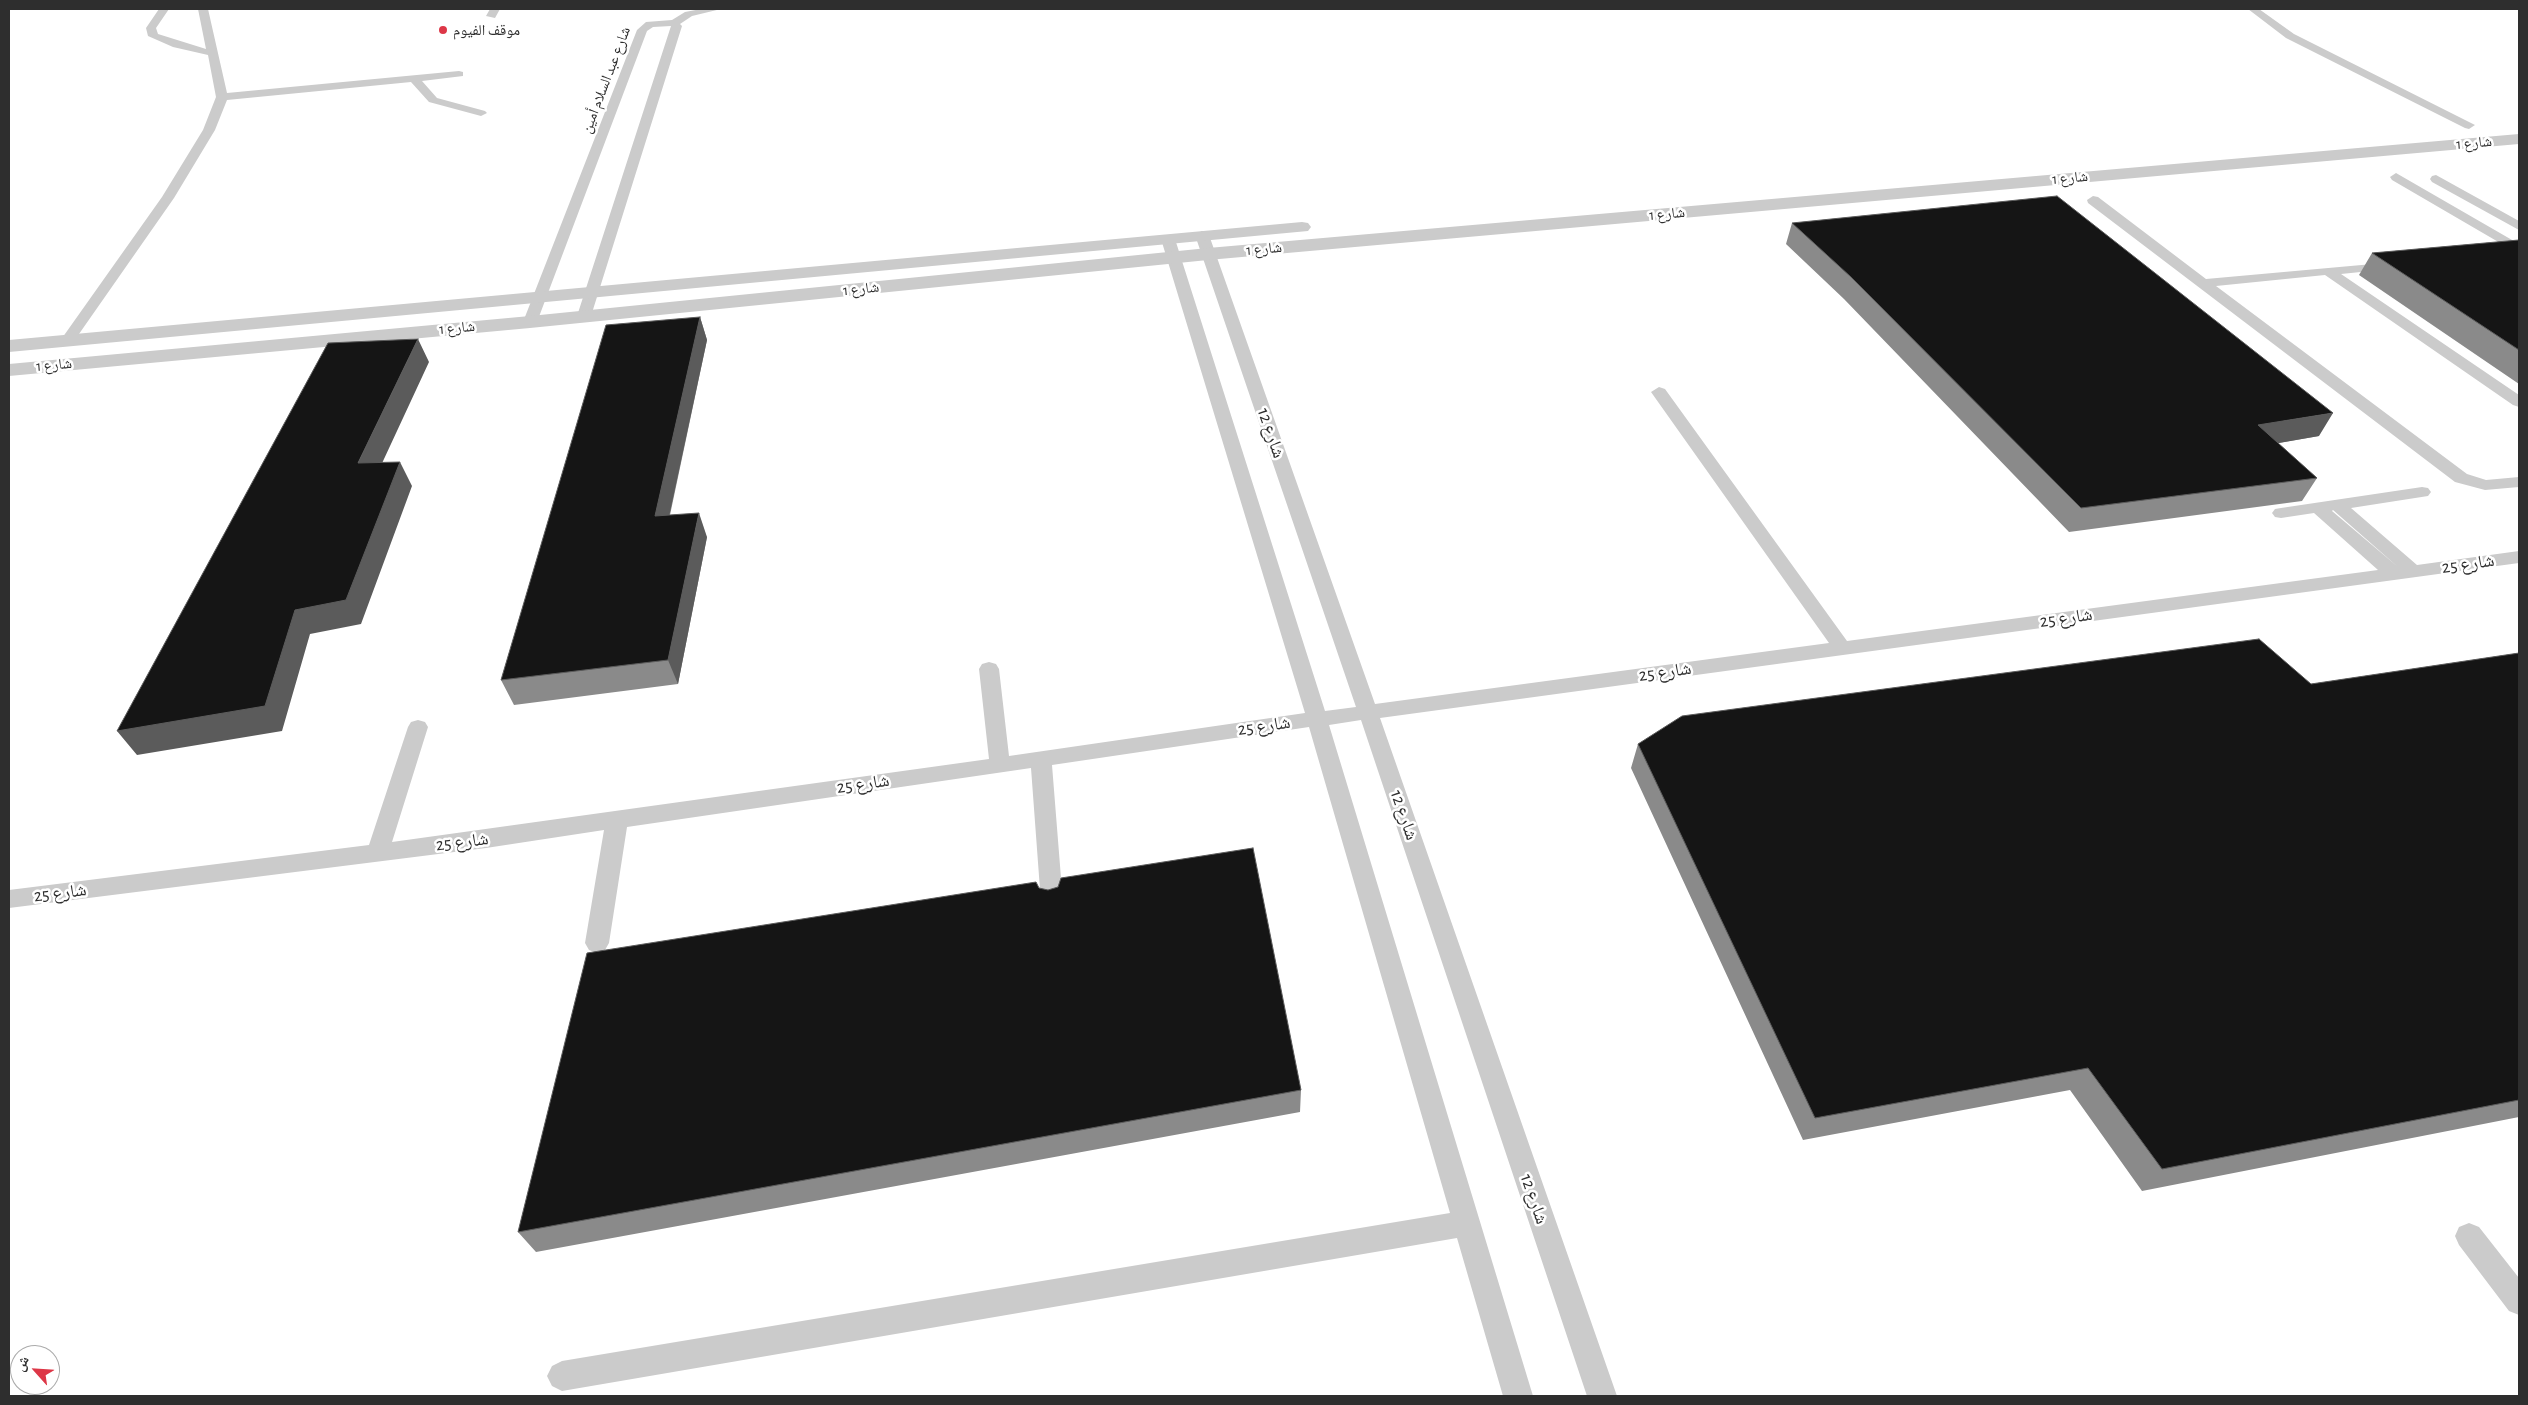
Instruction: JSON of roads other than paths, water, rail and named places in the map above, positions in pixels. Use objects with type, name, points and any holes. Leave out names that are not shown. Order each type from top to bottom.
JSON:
[{"type":"street","name":"شارع 1","points":[[2439,128],[2477,125]]},
{"type":"street","name":"شارع 1","points":[[9,346],[590,293],[2519,139]]},
{"type":"street","name":"شارع 1","points":[[1205,245],[1321,225]]},
{"type":"street","name":"شارع 1","points":[[9,370],[530,322],[1171,248]]},
{"type":"lane","points":[[164,9],[151,28],[153,36],[177,46],[211,54]]},
{"type":"lane","points":[[67,341],[168,198],[209,130],[222,97],[211,54],[203,9]]},
{"type":"lane","points":[[584,316],[677,26],[674,23],[689,14],[716,9]]},
{"type":"lane","points":[[2253,9],[2290,36],[2477,125]]},
{"type":"lane","name":"شارع عبد السلام أمين","points":[[530,322],[642,30],[650,24],[674,23]]},
{"type":"lane","points":[[222,97],[459,74]]},
{"type":"lane","points":[[413,78],[433,100],[481,113]]},
{"type":"lane","points":[[2396,177],[2519,251]]},
{"type":"lane","points":[[2436,179],[2519,226]]},
{"type":"lane","points":[[2093,200],[2461,478],[2485,485],[2519,482]]},
{"type":"lane","name":"شارع 12","points":[[1205,245],[1368,712],[1602,1396]]},
{"type":"lane","points":[[1171,248],[1317,719],[1518,1396]]},
{"type":"lane","points":[[2500,254],[2519,251]]},
{"type":"lane","points":[[2203,283],[2404,264]]},
{"type":"lane","points":[[2328,271],[2519,402]]},
{"type":"lane","points":[[1659,392],[1842,648]]},
{"type":"lane","points":[[2281,513],[2422,492]]},
{"type":"lane","points":[[2336,505],[2413,572]]},
{"type":"lane","points":[[2317,508],[2393,574]]},
{"type":"lane","name":"شارع 25","points":[[9,900],[617,820],[1317,719],[2519,557]]},
{"type":"lane","points":[[989,670],[1000,764]]},
{"type":"lane","points":[[378,852],[418,727]]},
{"type":"lane","points":[[1041,758],[1052,903]]},
{"type":"lane","points":[[597,943],[617,820]]},
{"type":"lane","points":[[562,1376],[1467,1223]]},
{"type":"lane","points":[[2469,1236],[2519,1300]]},
{"type":"place","name":"موقف الفيوم","points":[[443,30]]}]
